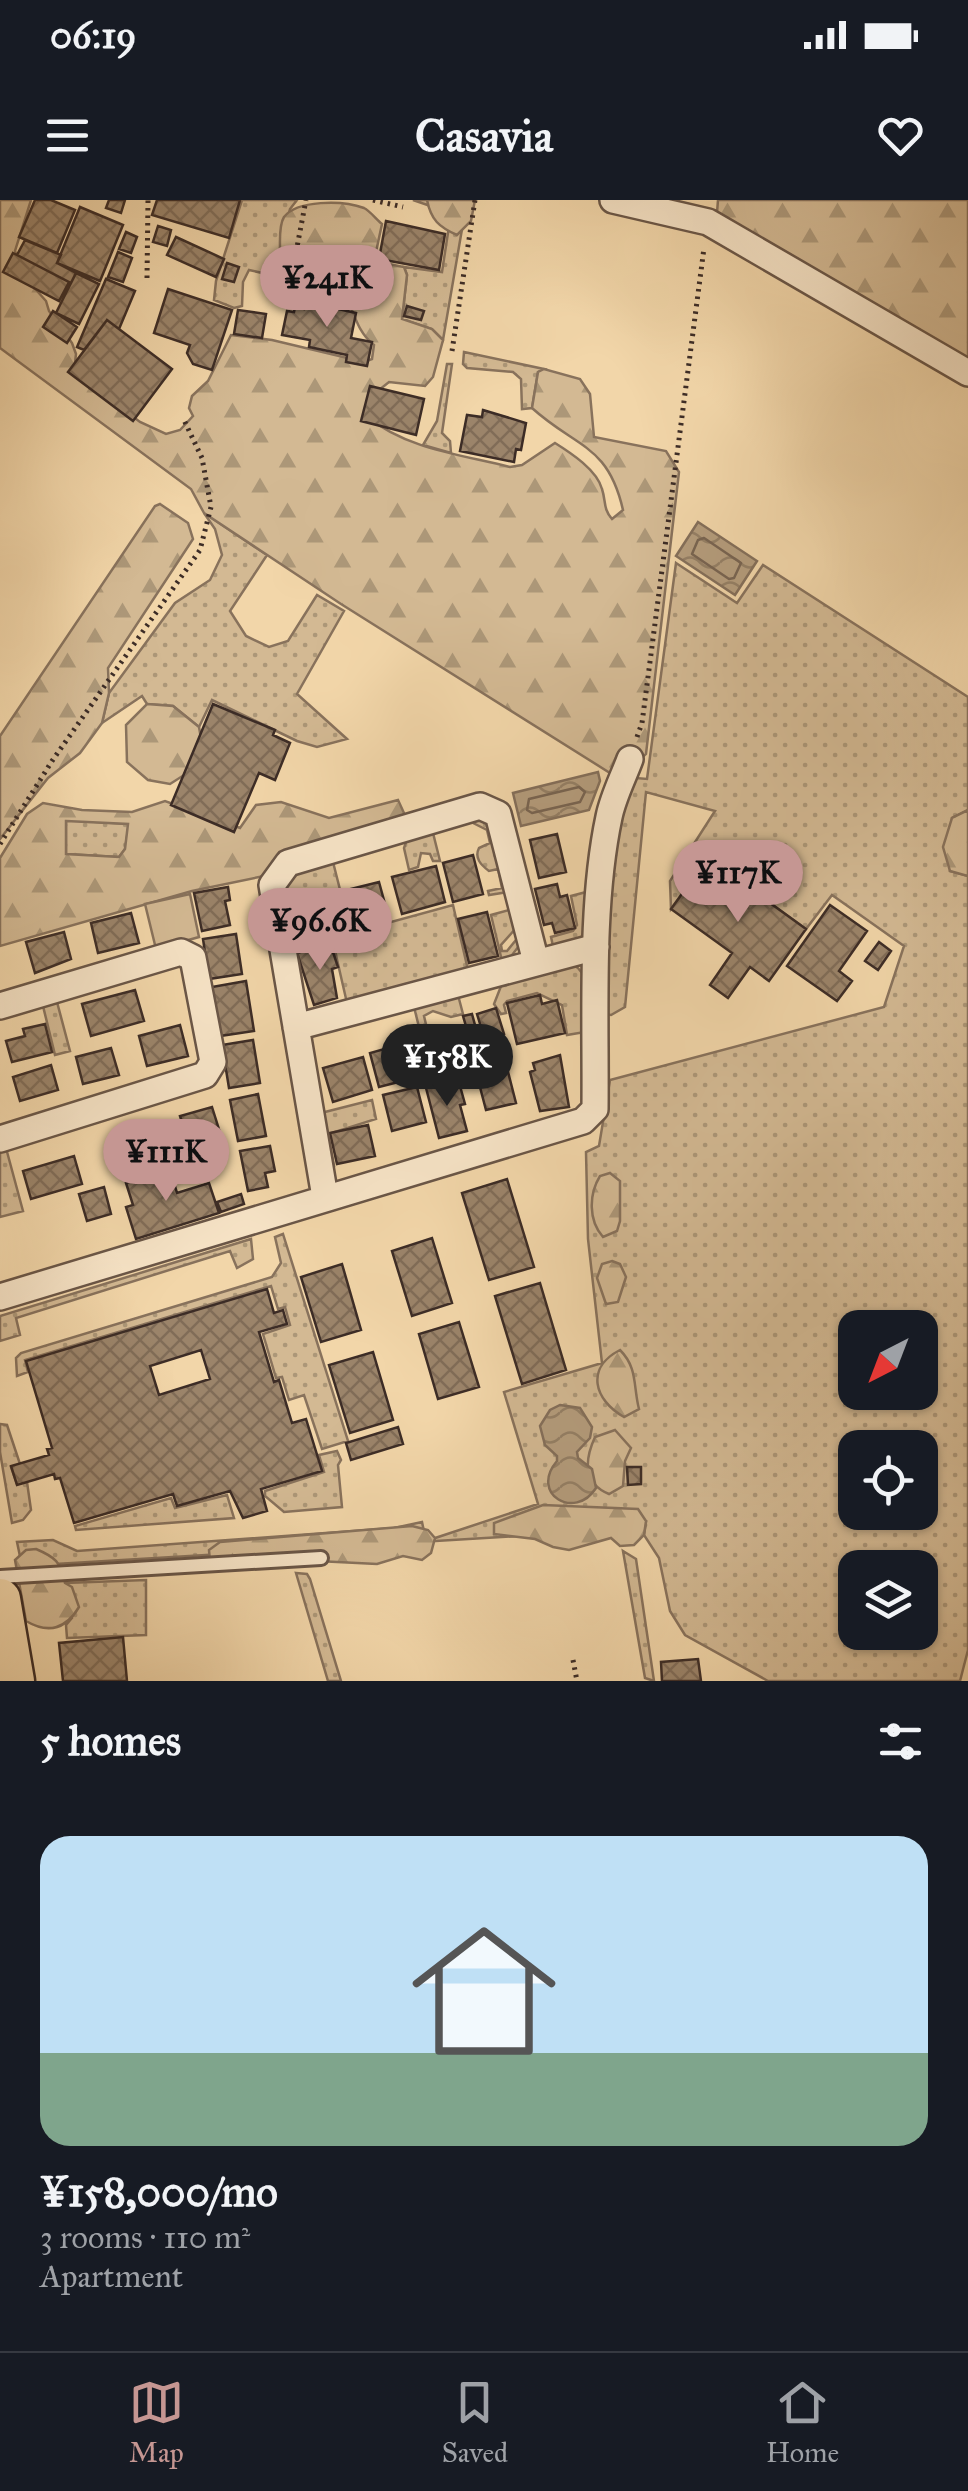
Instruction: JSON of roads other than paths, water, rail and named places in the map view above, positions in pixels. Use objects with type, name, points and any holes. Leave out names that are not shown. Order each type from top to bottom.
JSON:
[{"type":"main road","points":[[0,1599],[14,1681]]},
{"type":"street","points":[[613,200],[708,222],[968,372]]},
{"type":"street","points":[[0,1297],[583,1121],[594,1109],[596,947],[610,814],[630,759]]},
{"type":"street","points":[[325,1198],[272,885],[288,863],[480,806],[498,814],[536,962]]},
{"type":"street","points":[[296,1027],[596,947]]},
{"type":"street","points":[[0,1006],[181,952],[193,958],[213,1062],[205,1075],[0,1138]]},
{"type":"lane","points":[[0,1577],[321,1558]]},
{"type":"water","points":[[698,522],[757,561],[735,595],[676,556]]},
{"type":"water","points":[[598,772],[600,781],[589,810],[521,826],[513,793]]},
{"type":"water","points":[[560,1405],[580,1408],[592,1427],[590,1438],[577,1452],[578,1458],[592,1469],[596,1488],[577,1502],[558,1499],[548,1484],[557,1456],[545,1445],[540,1426],[550,1410]]}]
